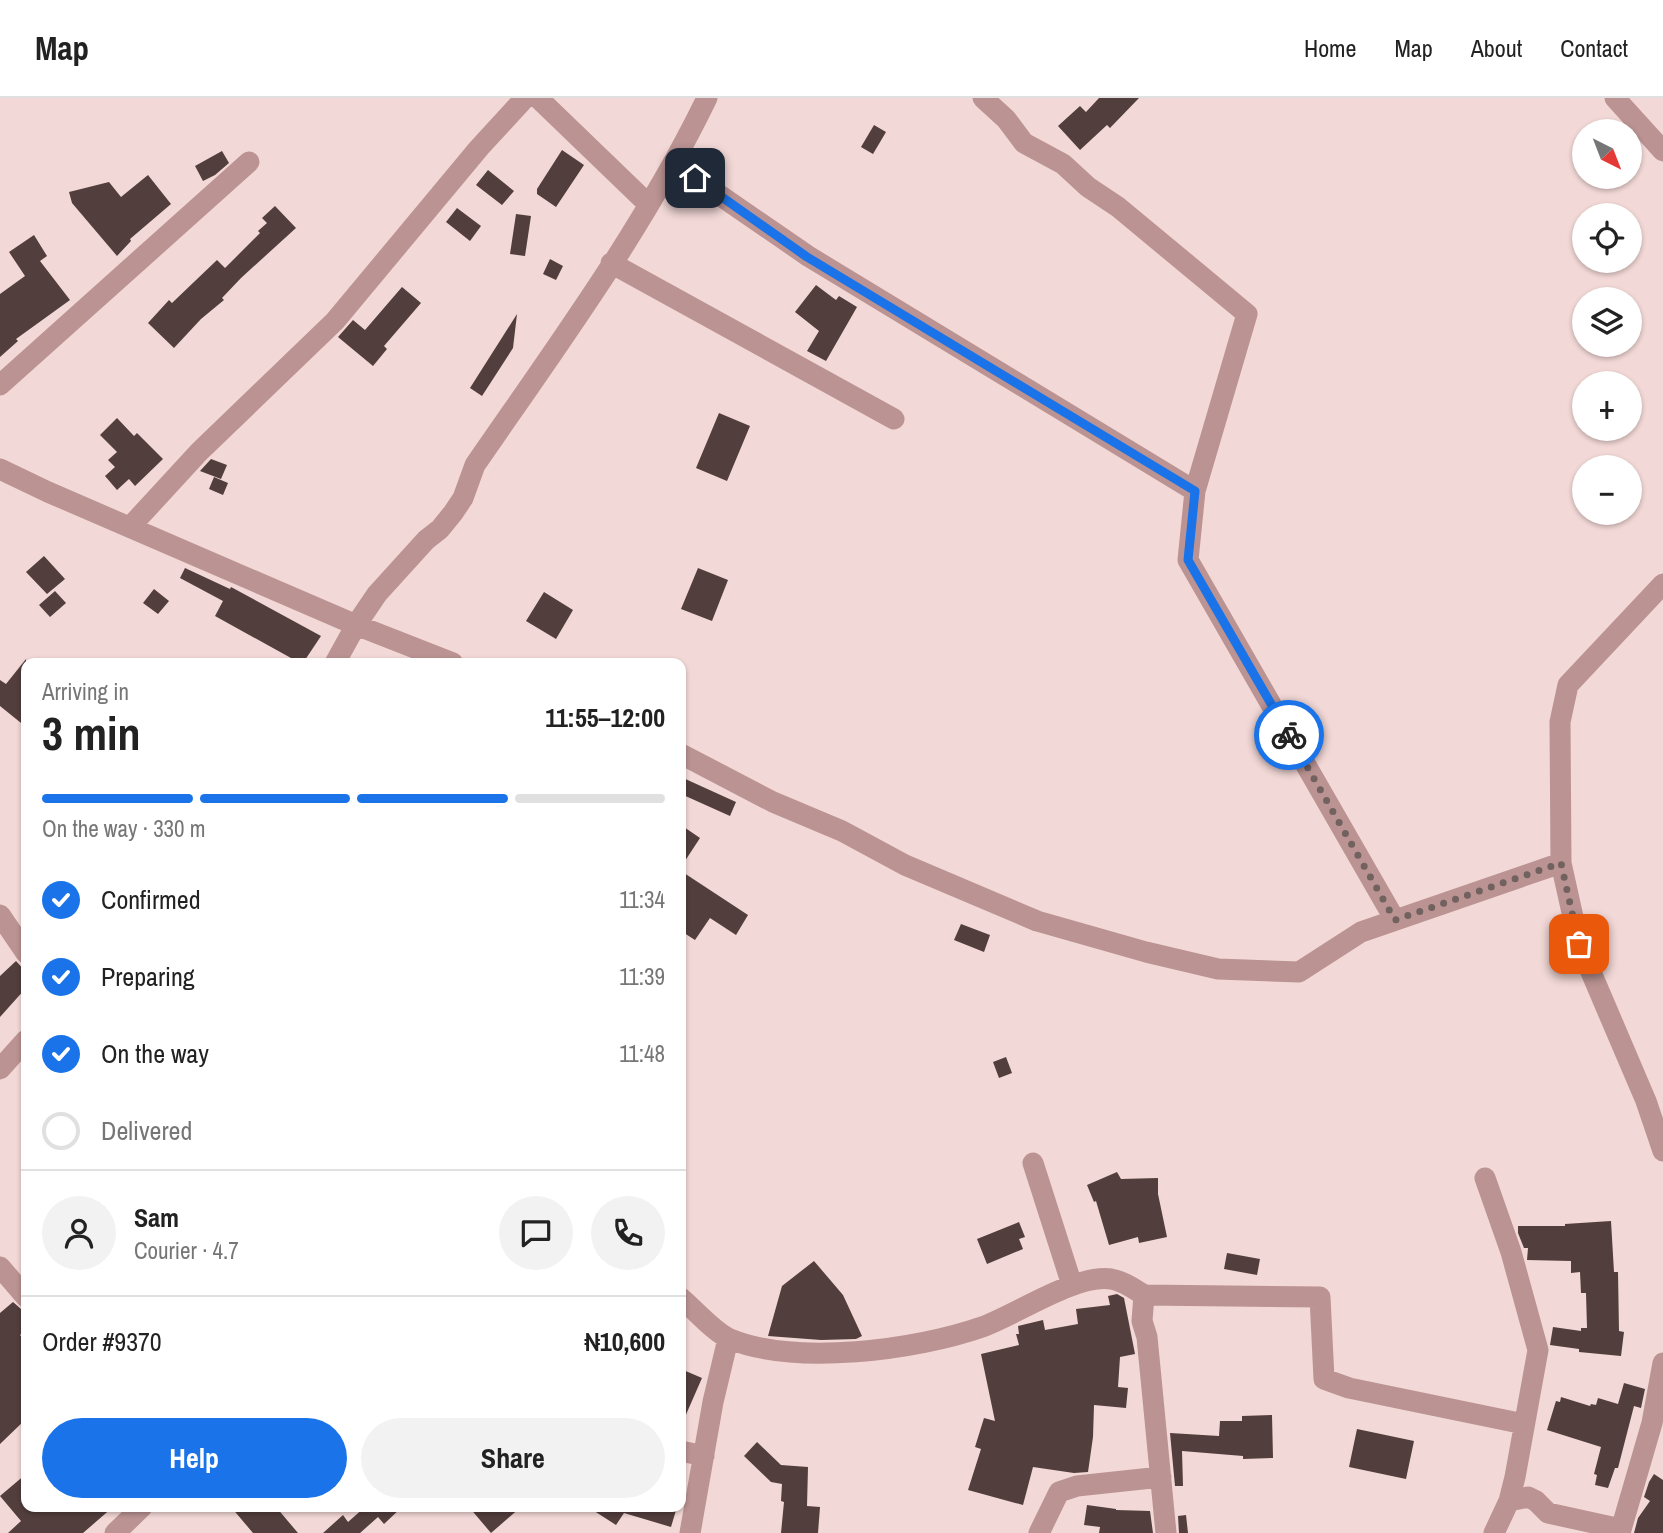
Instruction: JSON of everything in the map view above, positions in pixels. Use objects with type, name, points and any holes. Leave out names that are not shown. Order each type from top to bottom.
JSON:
[{"type":"street","points":[[130,527],[199,452],[335,320],[479,148],[525,98]]},
{"type":"street","points":[[538,98],[648,204]]},
{"type":"street","points":[[338,658],[377,594],[453,513],[463,498],[475,464],[611,263],[673,163],[707,98]]},
{"type":"street","points":[[983,98],[1006,119],[1024,143],[1063,164],[1247,314],[1195,491],[1188,560],[1395,920]]},
{"type":"street","points":[[1615,98],[1663,151]]},
{"type":"street","points":[[0,385],[248,162]]},
{"type":"street","points":[[673,163],[807,257],[1195,491]]},
{"type":"street","points":[[611,263],[894,419]]},
{"type":"street","points":[[0,469],[356,625],[440,658]]},
{"type":"street","points":[[1663,584],[1568,685],[1560,722],[1561,863],[1579,944],[1646,1101],[1663,1151]]},
{"type":"street","points":[[686,757],[773,802],[842,831],[905,864],[1017,913],[1101,940],[1207,967],[1248,972],[1298,972],[1361,932],[1561,863]]},
{"type":"street","points":[[0,915],[21,946]]},
{"type":"street","points":[[0,1069],[21,1046]]},
{"type":"street","points":[[1033,1163],[1072,1285]]},
{"type":"street","points":[[1485,1178],[1510,1252],[1538,1350],[1509,1501],[1493,1533]]},
{"type":"street","points":[[0,1267],[21,1291]]},
{"type":"street","points":[[686,1302],[728,1339],[794,1352],[850,1353],[982,1327],[1092,1278],[1112,1279],[1129,1285],[1144,1295],[1320,1297],[1324,1379],[1349,1388],[1524,1424]]},
{"type":"street","points":[[1144,1295],[1142,1321],[1147,1337],[1166,1533]]},
{"type":"street","points":[[690,1533],[728,1339]]},
{"type":"street","points":[[1509,1501],[1528,1497],[1548,1513],[1620,1531],[1657,1424],[1663,1363]]},
{"type":"street","points":[[686,1452],[704,1456]]},
{"type":"street","points":[[1038,1533],[1059,1492],[1077,1486],[1161,1476]]},
{"type":"street","points":[[115,1533],[137,1512]]},
{"type":"building","points":[[1099,98],[1139,98],[1110,128],[1107,125],[1080,150],[1058,126],[1080,106],[1086,112]]},
{"type":"building","points":[[874,125],[886,132],[873,154],[861,147]]},
{"type":"building","points":[[562,150],[584,165],[556,207],[537,194],[537,189]]},
{"type":"building","points":[[222,151],[229,163],[203,181],[195,166]]},
{"type":"building","points":[[710,152],[723,159],[715,175],[703,167]]},
{"type":"building","points":[[488,170],[514,191],[502,205],[476,185]]},
{"type":"building","points":[[148,175],[171,204],[130,239],[117,256],[72,203],[69,192],[109,182],[121,197]]},
{"type":"building","points":[[275,206],[296,228],[241,278],[222,298],[224,300],[201,319],[174,348],[148,323],[169,300],[172,303],[217,260],[225,268],[260,233],[258,231],[267,223],[262,218]]},
{"type":"building","points":[[457,208],[481,226],[470,241],[446,222]]},
{"type":"building","points":[[516,214],[531,216],[525,256],[510,254]]},
{"type":"building","points":[[34,235],[47,256],[40,261],[70,300],[16,339],[18,341],[0,357],[0,294],[25,276],[9,252]]},
{"type":"building","points":[[550,259],[563,266],[556,280],[543,274]]},
{"type":"building","points":[[816,285],[836,300],[839,296],[857,307],[826,361],[807,351],[819,331],[795,312]]},
{"type":"building","points":[[402,287],[421,303],[384,346],[387,349],[373,366],[338,337],[353,320],[365,330]]},
{"type":"building","points":[[517,314],[513,348],[482,396],[470,388]]},
{"type":"building","points":[[719,413],[750,426],[727,481],[696,468]]},
{"type":"building","points":[[117,418],[134,436],[137,433],[163,459],[135,486],[129,479],[117,490],[105,476],[115,467],[108,460],[117,452],[100,435]]},
{"type":"building","points":[[211,459],[227,465],[221,479],[200,471]]},
{"type":"building","points":[[214,477],[228,483],[223,495],[209,489]]},
{"type":"building","points":[[44,556],[65,579],[47,594],[26,572]]},
{"type":"building","points":[[185,568],[230,589],[231,587],[321,636],[306,658],[291,658],[215,616],[223,601],[180,578]]},
{"type":"building","points":[[698,568],[728,580],[712,621],[681,609]]},
{"type":"building","points":[[154,589],[169,601],[158,614],[143,603]]},
{"type":"building","points":[[55,591],[66,603],[50,617],[39,605]]},
{"type":"building","points":[[544,592],[573,610],[556,639],[526,621]]},
{"type":"building","points":[[21,665],[21,723],[0,706],[0,680],[6,684]]},
{"type":"building","points":[[686,779],[736,802],[730,816],[686,796]]},
{"type":"building","points":[[686,828],[700,838],[686,859]]},
{"type":"building","points":[[686,874],[748,915],[736,935],[710,918],[695,940],[686,934]]},
{"type":"building","points":[[961,924],[990,935],[984,952],[954,940]]},
{"type":"building","points":[[16,961],[21,966],[21,994],[0,1017],[0,976]]},
{"type":"building","points":[[1006,1057],[1012,1073],[999,1078],[993,1062]]},
{"type":"building","points":[[1117,1172],[1121,1179],[1158,1178],[1158,1194],[1167,1237],[1139,1243],[1138,1237],[1109,1245],[1096,1201],[1094,1202],[1087,1185]]},
{"type":"building","points":[[1611,1221],[1614,1272],[1618,1272],[1619,1331],[1624,1332],[1621,1356],[1579,1352],[1579,1349],[1550,1345],[1553,1327],[1581,1331],[1581,1328],[1587,1328],[1586,1293],[1581,1293],[1580,1272],[1571,1273],[1571,1261],[1527,1260],[1528,1248],[1524,1248],[1518,1226],[1565,1226]]},
{"type":"building","points":[[1019,1222],[1025,1237],[1019,1239],[1023,1249],[987,1264],[977,1239]]},
{"type":"building","points":[[1227,1253],[1260,1259],[1257,1275],[1224,1269]]},
{"type":"building","points":[[814,1261],[843,1295],[862,1336],[856,1339],[821,1340],[768,1336],[782,1286]]},
{"type":"building","points":[[1117,1294],[1124,1298],[1135,1354],[1120,1357],[1118,1387],[1128,1388],[1126,1408],[1094,1405],[1088,1472],[1074,1473],[1033,1467],[1023,1505],[968,1490],[981,1449],[975,1447],[984,1418],[995,1421],[981,1354],[1019,1345],[1016,1334],[1019,1334],[1018,1326],[1043,1320],[1045,1330],[1078,1324],[1076,1309],[1110,1305],[1108,1296]]},
{"type":"building","points":[[13,1302],[21,1309],[21,1424],[0,1444],[0,1313]]},
{"type":"building","points":[[686,1371],[702,1378],[686,1415]]},
{"type":"building","points":[[1624,1383],[1645,1389],[1641,1408],[1634,1406],[1618,1468],[1615,1468],[1608,1488],[1595,1485],[1597,1475],[1594,1474],[1601,1447],[1547,1430],[1556,1401],[1560,1402],[1561,1397],[1590,1406],[1596,1405],[1598,1398],[1618,1404]]},
{"type":"building","points":[[1272,1415],[1273,1458],[1243,1459],[1243,1456],[1182,1451],[1183,1486],[1175,1486],[1170,1433],[1219,1436],[1220,1421],[1242,1421],[1242,1416]]},
{"type":"building","points":[[1357,1429],[1414,1441],[1406,1479],[1349,1467]]},
{"type":"building","points":[[757,1442],[781,1465],[808,1467],[807,1506],[820,1507],[818,1533],[781,1533],[784,1502],[781,1501],[782,1484],[771,1482],[744,1456]]},
{"type":"building","points":[[1654,1474],[1663,1480],[1663,1533],[1634,1533],[1638,1518],[1650,1501],[1644,1497]]},
{"type":"building","points":[[21,1478],[21,1512],[107,1512],[83,1533],[8,1533],[21,1521],[0,1496]]},
{"type":"building","points":[[1087,1505],[1116,1510],[1150,1511],[1153,1533],[1099,1533],[1100,1527],[1084,1525]]},
{"type":"building","points":[[235,1512],[280,1512],[298,1533],[253,1533]]},
{"type":"building","points":[[359,1512],[397,1512],[384,1524],[378,1517],[360,1533],[323,1533],[343,1515],[348,1522]]},
{"type":"building","points":[[473,1512],[515,1512],[491,1533]]},
{"type":"building","points":[[596,1512],[676,1512],[671,1527],[624,1513],[616,1525]]},
{"type":"building","points":[[1186,1515],[1188,1533],[1179,1533],[1178,1516]]},
{"type":"way so far","points":[[1289,735],[1395,920],[1561,863],[1579,944]]},
{"type":"route","points":[[695,178],[807,257],[1195,491],[1188,560],[1289,735]]}]
